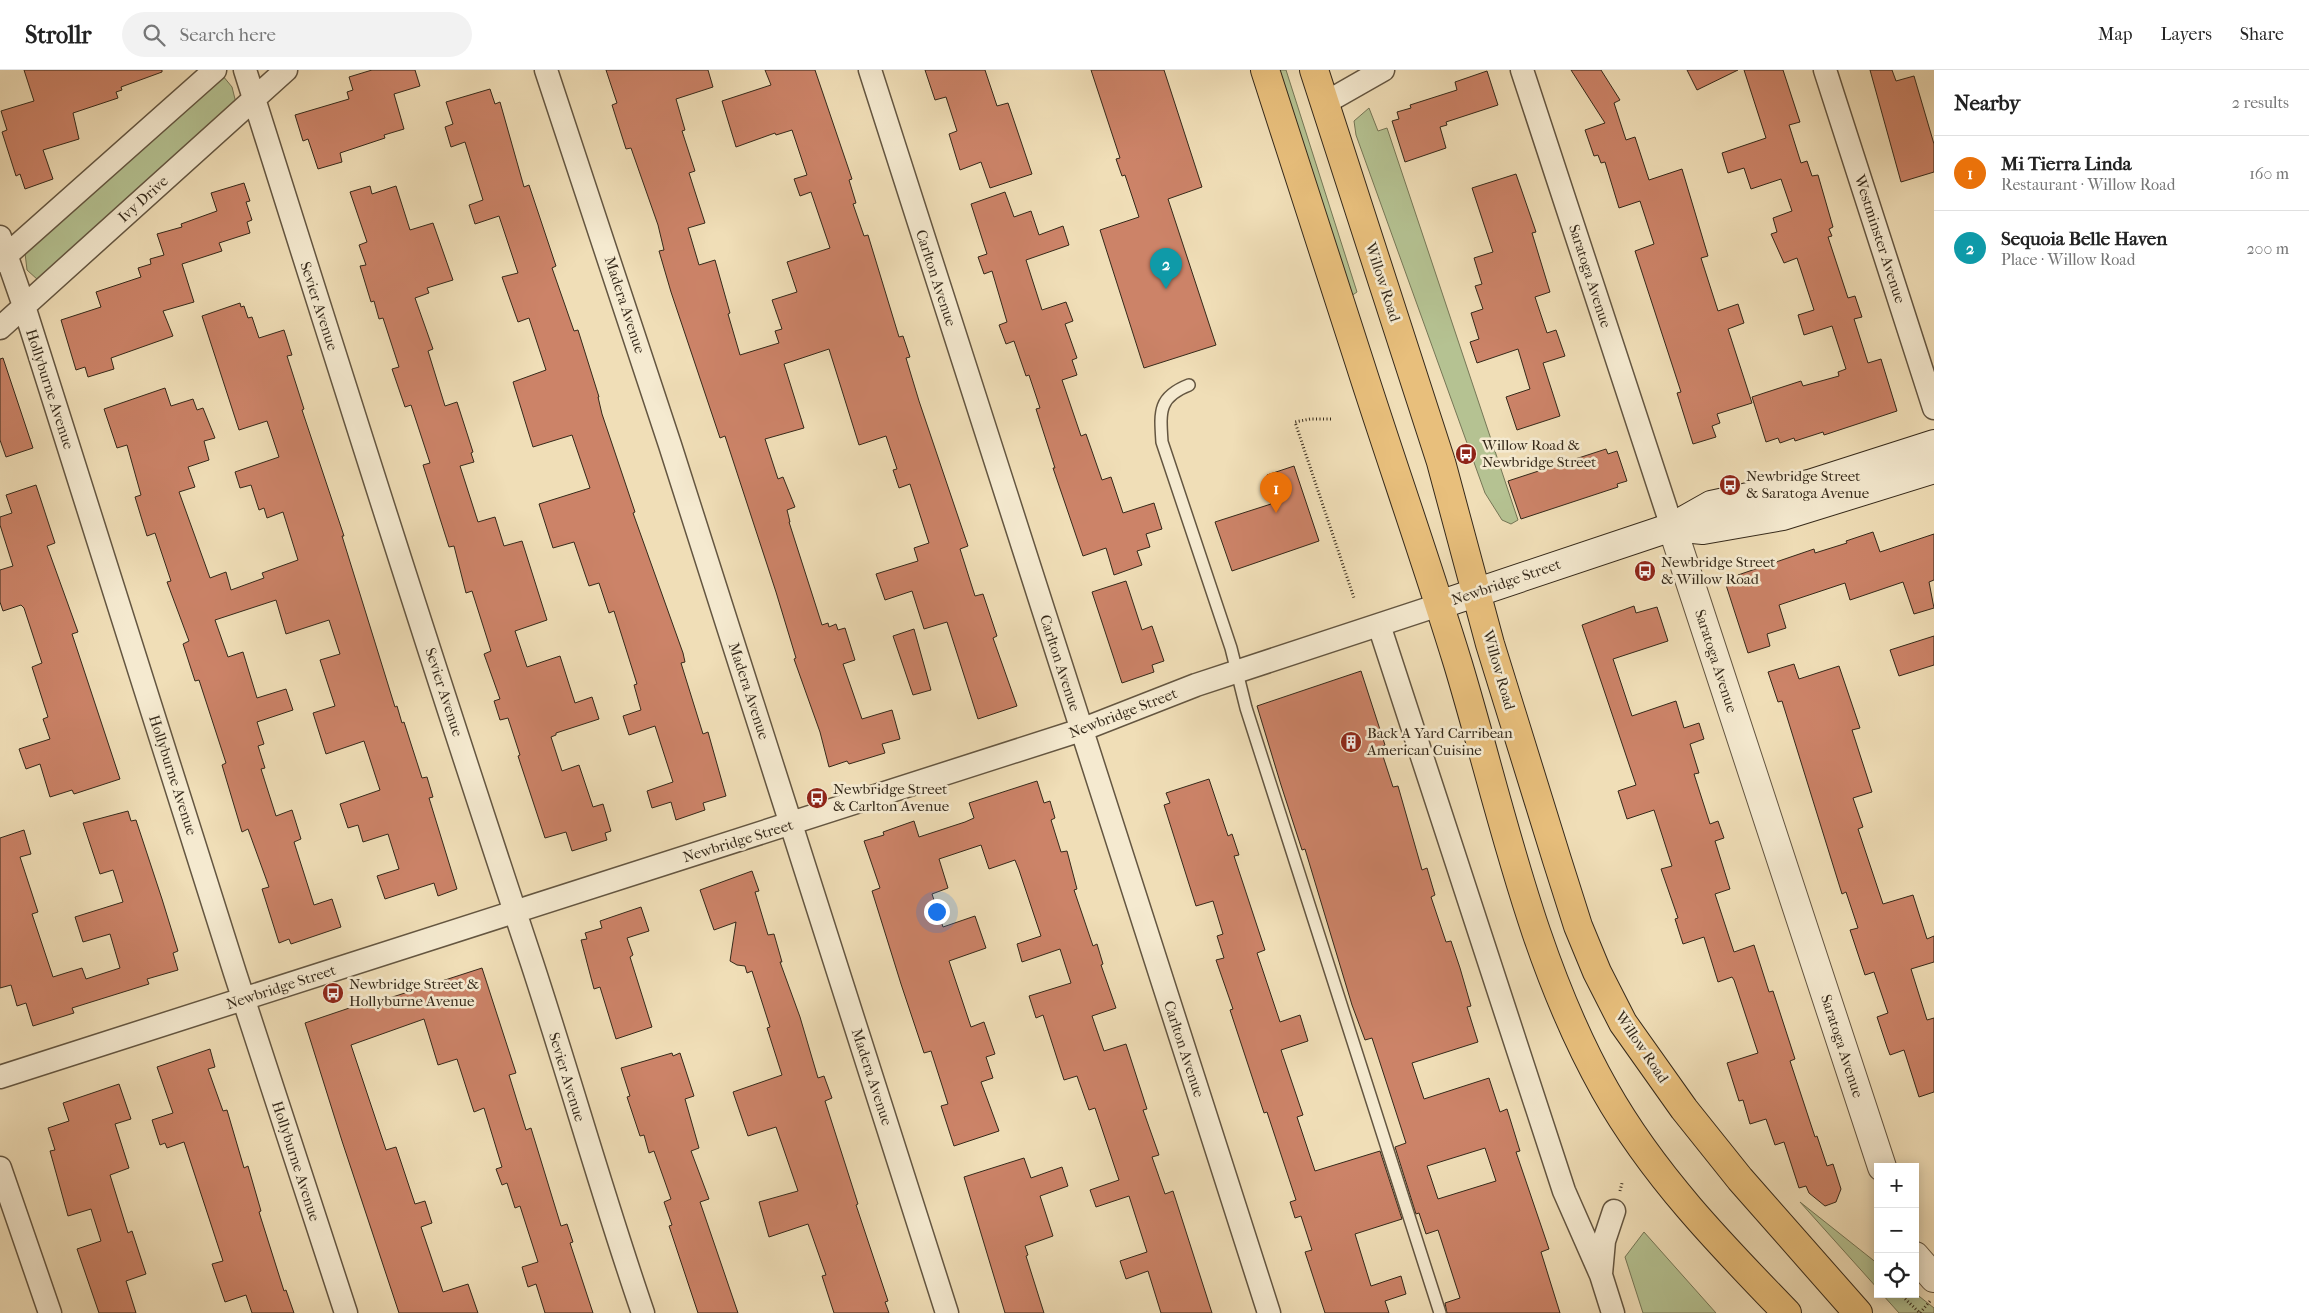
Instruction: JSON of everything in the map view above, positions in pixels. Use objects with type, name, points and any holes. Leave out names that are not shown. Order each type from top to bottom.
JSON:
[{"type":"main road","points":[[1265,70],[1439,605],[1534,928],[1578,1040],[1608,1096],[1648,1159],[1712,1234],[1786,1313]]},
{"type":"main road","name":"Willow Road","points":[[1314,70],[1441,462],[1490,644],[1578,926],[1597,972],[1623,1022],[1710,1142],[1858,1313]]},
{"type":"main road","name":"Newbridge Street","points":[[1439,605],[1672,527],[1711,505],[1787,490],[1934,444]]},
{"type":"main road","name":"Newbridge Street","points":[[1672,527],[1703,530],[1766,520],[1819,506],[1934,469]]},
{"type":"main road","name":"Saratoga Avenue","points":[[1672,527],[1881,1163]]},
{"type":"main road","points":[[1919,1264],[1932,1289]]},
{"type":"street","points":[[2,251],[215,70]]},
{"type":"street","name":"Sevier Avenue","points":[[245,70],[289,214],[515,912],[610,1220],[643,1313]]},
{"type":"street","name":"Ivy Drive","points":[[0,328],[286,70]]},
{"type":"street","name":"Madera Avenue","points":[[546,70],[611,262],[947,1313]]},
{"type":"street","name":"Carlton Avenue","points":[[870,70],[1269,1313]]},
{"type":"street","points":[[1325,103],[1383,70]]},
{"type":"street","name":"Saratoga Avenue","points":[[1522,70],[1672,527]]},
{"type":"street","name":"Westminster Avenue","points":[[1825,70],[1934,408]]},
{"type":"street","name":"Hollyburne Avenue","points":[[2,251],[24,306],[244,999],[346,1313]]},
{"type":"street","name":"Newbridge Street","points":[[0,1077],[1081,730],[1196,685],[1439,605]]},
{"type":"street","points":[[1379,626],[1564,1191],[1601,1275],[1613,1313]]},
{"type":"street","points":[[0,1168],[50,1313]]},
{"type":"street","points":[[1601,1275],[1604,1241],[1614,1211]]},
{"type":"lane","points":[[1189,385],[1175,390],[1166,400],[1161,418],[1162,442],[1231,648],[1246,708],[1440,1313]]},
{"type":"path","points":[[1331,419],[1310,418],[1294,422],[1354,598]]},
{"type":"path","points":[[1904,1298],[1920,1312],[1932,1289]]},
{"type":"green space","points":[[1275,70],[1286,70],[1357,292],[1351,296]]},
{"type":"green space","points":[[223,76],[232,87],[236,103],[38,280],[27,270],[25,253]]},
{"type":"green space","points":[[1369,108],[1378,131],[1387,128],[1518,520],[1511,524],[1502,520],[1485,493],[1356,135],[1354,121]]},
{"type":"green space","points":[[1800,1202],[1874,1261],[1874,1285]]},
{"type":"green space","points":[[1644,1232],[1716,1313],[1643,1313],[1625,1257]]},
{"type":"green space","points":[[1919,1296],[1934,1308],[1934,1313],[1899,1313],[1886,1298],[1919,1298]]},
{"type":"building","points":[[24,70],[162,70],[162,72],[121,87],[122,90],[116,92],[118,98],[73,113],[79,139],[43,150],[53,179],[25,189],[20,174],[16,176],[2,132],[7,130],[1,111],[34,101]]},
{"type":"building","points":[[372,70],[415,70],[420,86],[394,94],[404,129],[384,135],[385,138],[340,153],[342,162],[318,169],[308,139],[303,141],[295,115],[349,99],[347,92],[353,90],[349,77]]},
{"type":"building","points":[[606,70],[708,70],[713,87],[676,99],[685,130],[682,131],[695,171],[689,173],[705,223],[688,228],[699,265],[715,260],[740,355],[779,343],[775,331],[782,329],[772,300],[797,292],[787,262],[830,248],[811,192],[800,196],[794,179],[807,175],[792,130],[776,135],[775,133],[736,147],[722,101],[771,85],[765,70],[815,70],[852,179],[849,180],[856,203],[853,204],[864,236],[868,235],[899,337],[903,336],[910,357],[906,358],[919,401],[968,546],[960,549],[975,596],[983,594],[997,636],[993,638],[1017,706],[978,719],[947,622],[924,629],[912,591],[885,600],[876,574],[918,561],[914,548],[929,543],[910,484],[899,488],[893,470],[897,469],[886,436],[859,445],[829,349],[784,364],[804,428],[765,439],[778,479],[783,477],[795,507],[787,510],[789,522],[822,625],[828,623],[829,627],[836,624],[838,630],[845,628],[855,660],[843,664],[862,719],[892,710],[900,739],[882,744],[885,753],[849,764],[847,761],[829,767],[820,732],[794,659],[796,658],[776,592],[725,436],[720,438],[671,292],[659,251],[664,250],[658,225],[631,148],[626,149],[612,105],[617,103]]},
{"type":"building","points":[[925,70],[985,70],[997,106],[1008,103],[1032,174],[990,188],[981,162],[960,170],[949,134],[957,131],[946,97],[935,100]]},
{"type":"building","points":[[1091,70],[1164,70],[1202,187],[1168,199],[1216,345],[1144,368],[1100,230],[1139,217],[1125,175],[1122,176],[1116,159],[1120,158]]},
{"type":"building","points":[[1571,70],[1601,70],[1620,100],[1614,103],[1626,140],[1635,137],[1649,180],[1682,169],[1708,256],[1701,258],[1718,311],[1738,304],[1744,323],[1728,329],[1752,403],[1717,414],[1720,423],[1712,426],[1716,437],[1693,444],[1677,393],[1681,392],[1635,251],[1654,244],[1640,201],[1619,208],[1605,162],[1601,163],[1598,155],[1594,156],[1585,130],[1605,123]]},
{"type":"building","points":[[1687,70],[1738,70],[1697,90]]},
{"type":"building","points":[[1744,70],[1783,70],[1800,122],[1789,125],[1801,163],[1807,161],[1812,176],[1818,175],[1833,227],[1829,229],[1832,236],[1828,237],[1848,298],[1855,296],[1862,317],[1854,319],[1868,363],[1881,359],[1897,411],[1824,435],[1823,432],[1795,441],[1794,438],[1780,443],[1778,438],[1766,442],[1752,397],[1801,381],[1803,386],[1839,376],[1838,372],[1846,369],[1832,326],[1804,335],[1798,315],[1814,310],[1797,258],[1784,263],[1771,234],[1777,232],[1773,218],[1792,211],[1781,179],[1751,189],[1744,168],[1728,173],[1722,153],[1766,138]]},
{"type":"building","points":[[1870,70],[1892,70],[1896,81],[1914,76],[1934,144],[1934,172],[1901,182]]},
{"type":"building","points":[[1487,71],[1498,105],[1446,122],[1447,125],[1440,127],[1446,148],[1405,162],[1392,121],[1399,119],[1397,112],[1411,108],[1410,105],[1457,90],[1455,82]]},
{"type":"building","points":[[490,89],[495,104],[500,102],[524,187],[529,185],[556,266],[552,268],[574,331],[578,330],[599,397],[602,414],[635,512],[633,513],[683,653],[685,662],[681,663],[703,734],[708,732],[726,796],[703,803],[705,810],[676,820],[671,802],[652,808],[647,791],[673,782],[655,726],[629,735],[623,716],[641,710],[634,685],[637,684],[614,611],[609,613],[599,583],[589,586],[574,542],[553,548],[539,504],[590,488],[572,435],[533,447],[513,382],[546,370],[529,318],[518,322],[502,277],[518,273],[499,216],[475,224],[469,205],[483,200],[465,142],[451,147],[445,127],[453,124],[446,102]]},
{"type":"building","points":[[1516,174],[1536,232],[1532,233],[1550,292],[1535,297],[1547,333],[1556,330],[1565,356],[1543,363],[1560,416],[1517,430],[1506,397],[1530,389],[1518,349],[1477,363],[1470,342],[1479,339],[1471,313],[1483,309],[1475,286],[1482,284],[1474,258],[1493,252],[1472,188]]},
{"type":"building","points":[[244,183],[250,201],[246,202],[252,220],[247,222],[250,233],[219,243],[222,251],[182,264],[194,302],[163,311],[173,336],[111,358],[114,369],[88,377],[85,367],[76,370],[61,320],[101,307],[96,292],[141,277],[138,268],[151,264],[150,259],[164,255],[157,234],[182,227],[181,224],[217,211],[211,193]]},
{"type":"building","points":[[370,186],[372,194],[396,186],[410,230],[433,223],[453,280],[427,288],[429,293],[415,298],[433,349],[428,351],[445,406],[457,402],[473,452],[471,453],[474,462],[460,466],[478,522],[495,517],[504,546],[522,541],[547,620],[515,631],[527,667],[560,656],[575,703],[592,697],[599,719],[556,733],[556,735],[551,737],[562,771],[579,765],[593,807],[603,804],[611,831],[605,833],[607,840],[572,851],[566,832],[545,838],[518,756],[520,755],[508,718],[500,720],[494,701],[500,699],[484,654],[491,651],[472,591],[466,593],[454,546],[449,547],[423,465],[430,463],[411,405],[405,407],[392,369],[399,367],[383,318],[379,319],[374,301],[371,302],[360,266],[366,265],[359,245],[367,242],[350,192]]},
{"type":"building","points":[[1005,192],[1014,217],[1031,211],[1039,235],[1063,226],[1069,245],[1026,260],[1042,310],[1066,302],[1073,321],[1065,324],[1077,358],[1072,360],[1077,375],[1062,380],[1081,436],[1086,434],[1102,480],[1111,477],[1123,513],[1154,503],[1162,529],[1146,534],[1150,547],[1137,551],[1142,565],[1114,575],[1106,548],[1083,556],[1053,468],[1055,468],[1036,409],[1040,408],[1029,375],[1026,376],[1014,341],[1006,344],[999,325],[1007,322],[992,271],[984,274],[978,257],[987,254],[971,204]]},
{"type":"building","points":[[240,303],[241,307],[244,306],[248,318],[252,317],[259,338],[284,330],[292,355],[287,356],[304,409],[302,410],[344,536],[342,536],[395,707],[397,706],[402,723],[404,722],[422,778],[427,777],[433,797],[429,798],[457,889],[438,896],[434,883],[385,899],[377,876],[399,869],[388,834],[363,842],[358,825],[348,828],[340,804],[380,790],[364,741],[326,754],[313,713],[335,706],[320,660],[340,654],[329,620],[286,634],[276,600],[215,620],[228,657],[243,652],[257,698],[286,689],[293,710],[257,722],[264,744],[258,746],[265,768],[261,769],[276,816],[292,810],[301,839],[294,842],[314,905],[332,899],[341,927],[291,944],[289,939],[279,943],[262,889],[269,887],[248,829],[242,832],[222,765],[226,763],[199,680],[195,681],[183,644],[189,641],[167,582],[171,581],[155,533],[147,536],[135,497],[141,495],[127,445],[117,448],[104,409],[165,388],[171,406],[193,399],[197,410],[203,408],[215,438],[204,441],[209,460],[188,467],[195,487],[179,492],[210,578],[226,572],[231,590],[264,578],[262,573],[298,560],[283,512],[267,518],[264,508],[259,510],[251,485],[240,488],[235,472],[279,457],[267,421],[239,430],[202,316]]},
{"type":"building","points":[[3,358],[33,448],[6,457],[0,440],[0,359]]},
{"type":"building","points":[[1606,449],[1608,454],[1617,451],[1627,481],[1617,484],[1618,487],[1521,519],[1508,481]]},
{"type":"building","points":[[1294,466],[1319,541],[1232,571],[1215,522],[1271,504],[1265,486],[1270,484],[1267,475]]},
{"type":"building","points":[[36,485],[55,543],[47,546],[78,632],[72,634],[120,779],[74,794],[72,790],[50,797],[40,764],[26,769],[19,749],[50,739],[43,719],[48,717],[32,667],[42,663],[24,608],[21,605],[3,611],[0,602],[0,570],[13,566],[0,525],[0,517],[12,513],[6,495]]},
{"type":"building","points":[[1873,532],[1880,552],[1934,534],[1934,580],[1929,582],[1934,608],[1914,614],[1903,582],[1850,600],[1845,583],[1779,605],[1786,628],[1767,634],[1770,646],[1748,653],[1726,585],[1739,580],[1738,575],[1814,549],[1815,553],[1847,543],[1846,541]]},
{"type":"building","points":[[1126,581],[1142,630],[1152,626],[1164,661],[1152,665],[1154,672],[1122,683],[1092,592]]},
{"type":"building","points":[[1634,606],[1636,613],[1657,607],[1668,641],[1613,659],[1632,716],[1676,701],[1684,728],[1699,723],[1704,739],[1690,744],[1699,773],[1694,774],[1710,824],[1718,821],[1724,838],[1715,841],[1730,889],[1715,894],[1734,952],[1754,945],[1769,992],[1773,991],[1795,1059],[1790,1061],[1815,1137],[1817,1136],[1827,1166],[1833,1164],[1841,1189],[1836,1202],[1825,1206],[1809,1193],[1806,1186],[1799,1188],[1784,1142],[1775,1145],[1766,1119],[1750,1124],[1743,1100],[1739,1101],[1727,1063],[1758,1053],[1734,980],[1732,977],[1718,982],[1704,937],[1683,944],[1675,919],[1678,918],[1661,869],[1672,866],[1654,810],[1627,819],[1618,791],[1636,785],[1582,625]]},
{"type":"building","points":[[914,629],[931,690],[913,695],[893,636]]},
{"type":"building","points":[[1934,636],[1934,665],[1899,676],[1890,650]]},
{"type":"building","points":[[1794,664],[1799,679],[1839,666],[1860,728],[1852,730],[1872,792],[1853,798],[1863,827],[1858,829],[1883,904],[1913,895],[1927,939],[1934,936],[1934,962],[1911,969],[1927,1020],[1934,1018],[1934,1092],[1919,1097],[1904,1050],[1890,1055],[1887,1047],[1877,1017],[1888,1013],[1874,972],[1865,975],[1850,930],[1858,928],[1846,892],[1842,894],[1782,701],[1778,702],[1768,672]]},
{"type":"building","points":[[1361,671],[1385,745],[1380,747],[1393,787],[1398,786],[1422,870],[1427,868],[1435,895],[1431,897],[1446,942],[1451,941],[1460,968],[1471,1006],[1467,1007],[1478,1042],[1412,1063],[1424,1099],[1489,1078],[1500,1112],[1507,1109],[1520,1151],[1516,1152],[1549,1249],[1541,1252],[1560,1313],[1447,1313],[1445,1303],[1460,1298],[1438,1230],[1426,1234],[1419,1213],[1416,1214],[1395,1147],[1406,1143],[1372,1038],[1365,1040],[1352,1005],[1305,849],[1302,850],[1257,706]],"holes":[[[1485,1148],[1496,1181],[1438,1199],[1427,1166]]]},
{"type":"building","points":[[1209,779],[1228,836],[1232,834],[1239,855],[1234,856],[1265,950],[1257,953],[1280,1022],[1300,1015],[1308,1041],[1281,1050],[1303,1115],[1297,1117],[1315,1171],[1380,1151],[1402,1219],[1355,1234],[1371,1286],[1401,1276],[1406,1294],[1385,1301],[1389,1313],[1325,1313],[1305,1252],[1312,1250],[1301,1216],[1295,1218],[1290,1202],[1296,1200],[1267,1112],[1264,1113],[1230,1010],[1233,1009],[1216,960],[1224,958],[1217,936],[1223,934],[1213,901],[1196,906],[1164,805],[1170,803],[1166,793]]},
{"type":"building","points":[[1037,781],[1044,803],[1050,801],[1055,818],[1051,820],[1061,852],[1067,851],[1077,889],[1074,890],[1093,946],[1097,944],[1103,964],[1101,965],[1116,1008],[1092,1016],[1104,1051],[1126,1044],[1147,1109],[1143,1110],[1159,1155],[1152,1157],[1165,1194],[1173,1191],[1212,1313],[1161,1313],[1148,1271],[1126,1279],[1120,1261],[1147,1252],[1129,1196],[1096,1207],[1090,1190],[1119,1180],[1095,1108],[1089,1110],[1077,1076],[1064,1080],[1043,1015],[1036,1018],[1029,996],[1071,983],[1060,949],[1022,962],[1017,944],[1041,936],[1019,870],[1015,860],[989,869],[981,845],[939,859],[948,888],[932,894],[943,927],[975,916],[986,948],[949,961],[971,1027],[984,1022],[995,1054],[986,1057],[993,1078],[981,1082],[999,1131],[954,1146],[941,1106],[948,1104],[931,1051],[924,1053],[872,891],[880,888],[864,841],[884,835],[883,832],[914,821],[919,837],[965,822],[974,818],[969,803]]},
{"type":"building","points":[[128,811],[131,821],[136,820],[162,899],[178,951],[173,953],[178,970],[147,979],[149,984],[72,1008],[74,1013],[33,1026],[26,1003],[17,1006],[11,985],[0,988],[0,838],[24,830],[31,854],[20,857],[38,912],[32,914],[53,977],[82,968],[86,979],[120,968],[110,934],[83,942],[75,917],[123,902],[113,870],[100,874],[83,823]]},
{"type":"building","points":[[752,871],[759,891],[755,892],[768,935],[774,934],[782,962],[780,962],[800,1017],[818,1078],[824,1076],[832,1098],[825,1101],[858,1204],[856,1205],[888,1301],[885,1302],[889,1313],[834,1313],[822,1276],[826,1275],[808,1224],[769,1237],[759,1202],[798,1191],[776,1127],[748,1136],[733,1092],[782,1075],[767,1028],[770,1027],[752,971],[747,973],[745,966],[737,965],[730,961],[736,922],[714,930],[700,890]]},
{"type":"building","points":[[641,907],[649,931],[627,938],[633,955],[630,957],[652,1027],[616,1039],[600,987],[594,989],[581,940],[587,939],[585,933],[602,928],[600,921]]},
{"type":"building","points":[[482,968],[516,1073],[509,1075],[526,1130],[531,1128],[561,1226],[567,1224],[573,1242],[570,1243],[593,1313],[545,1313],[536,1284],[528,1287],[522,1267],[538,1262],[520,1206],[515,1208],[507,1183],[502,1185],[496,1169],[502,1167],[484,1108],[474,1112],[457,1059],[438,1065],[424,1019],[351,1045],[386,1150],[396,1147],[415,1204],[425,1201],[432,1223],[421,1227],[443,1292],[468,1284],[478,1313],[399,1313],[342,1141],[305,1023],[373,1000],[374,1003]]},
{"type":"building","points":[[210,1049],[215,1067],[208,1069],[223,1111],[227,1110],[244,1168],[248,1166],[261,1211],[259,1212],[284,1291],[286,1290],[294,1313],[252,1313],[246,1295],[225,1302],[212,1264],[223,1261],[184,1142],[167,1148],[165,1143],[160,1145],[152,1120],[173,1113],[157,1067]]},
{"type":"building","points":[[672,1053],[673,1056],[680,1053],[694,1096],[685,1099],[699,1148],[691,1151],[709,1199],[700,1202],[738,1313],[698,1313],[669,1226],[672,1225],[664,1202],[671,1199],[654,1151],[649,1153],[644,1135],[640,1136],[627,1097],[630,1096],[621,1068]]},
{"type":"building","points":[[119,1084],[131,1119],[115,1124],[129,1168],[110,1175],[128,1233],[132,1231],[146,1274],[126,1281],[136,1313],[99,1313],[77,1249],[101,1241],[91,1209],[68,1216],[50,1151],[55,1150],[48,1128],[69,1121],[63,1103]]},
{"type":"building","points":[[1024,1158],[1031,1178],[1062,1167],[1068,1186],[1040,1196],[1053,1236],[1025,1246],[1028,1255],[1026,1256],[1044,1313],[1005,1313],[964,1177]]},
{"type":"place","name":"Sequoia Belle Haven","points":[[1166,289]]},
{"type":"place","name":"Willow Road & Newbridge Street","points":[[1466,454]]},
{"type":"place","name":"Newbridge Street & Saratoga Avenue","points":[[1730,485]]},
{"type":"place","name":"Mi Tierra Linda","points":[[1276,513]]},
{"type":"place","name":"Newbridge Street & Willow Road","points":[[1645,571]]},
{"type":"place","name":"Back A Yard Carribean American Cuisine","points":[[1351,742]]},
{"type":"place","name":"Newbridge Street & Carlton Avenue","points":[[817,798]]},
{"type":"place","name":"Newbridge Street & Hollyburne Avenue","points":[[333,993]]}]
